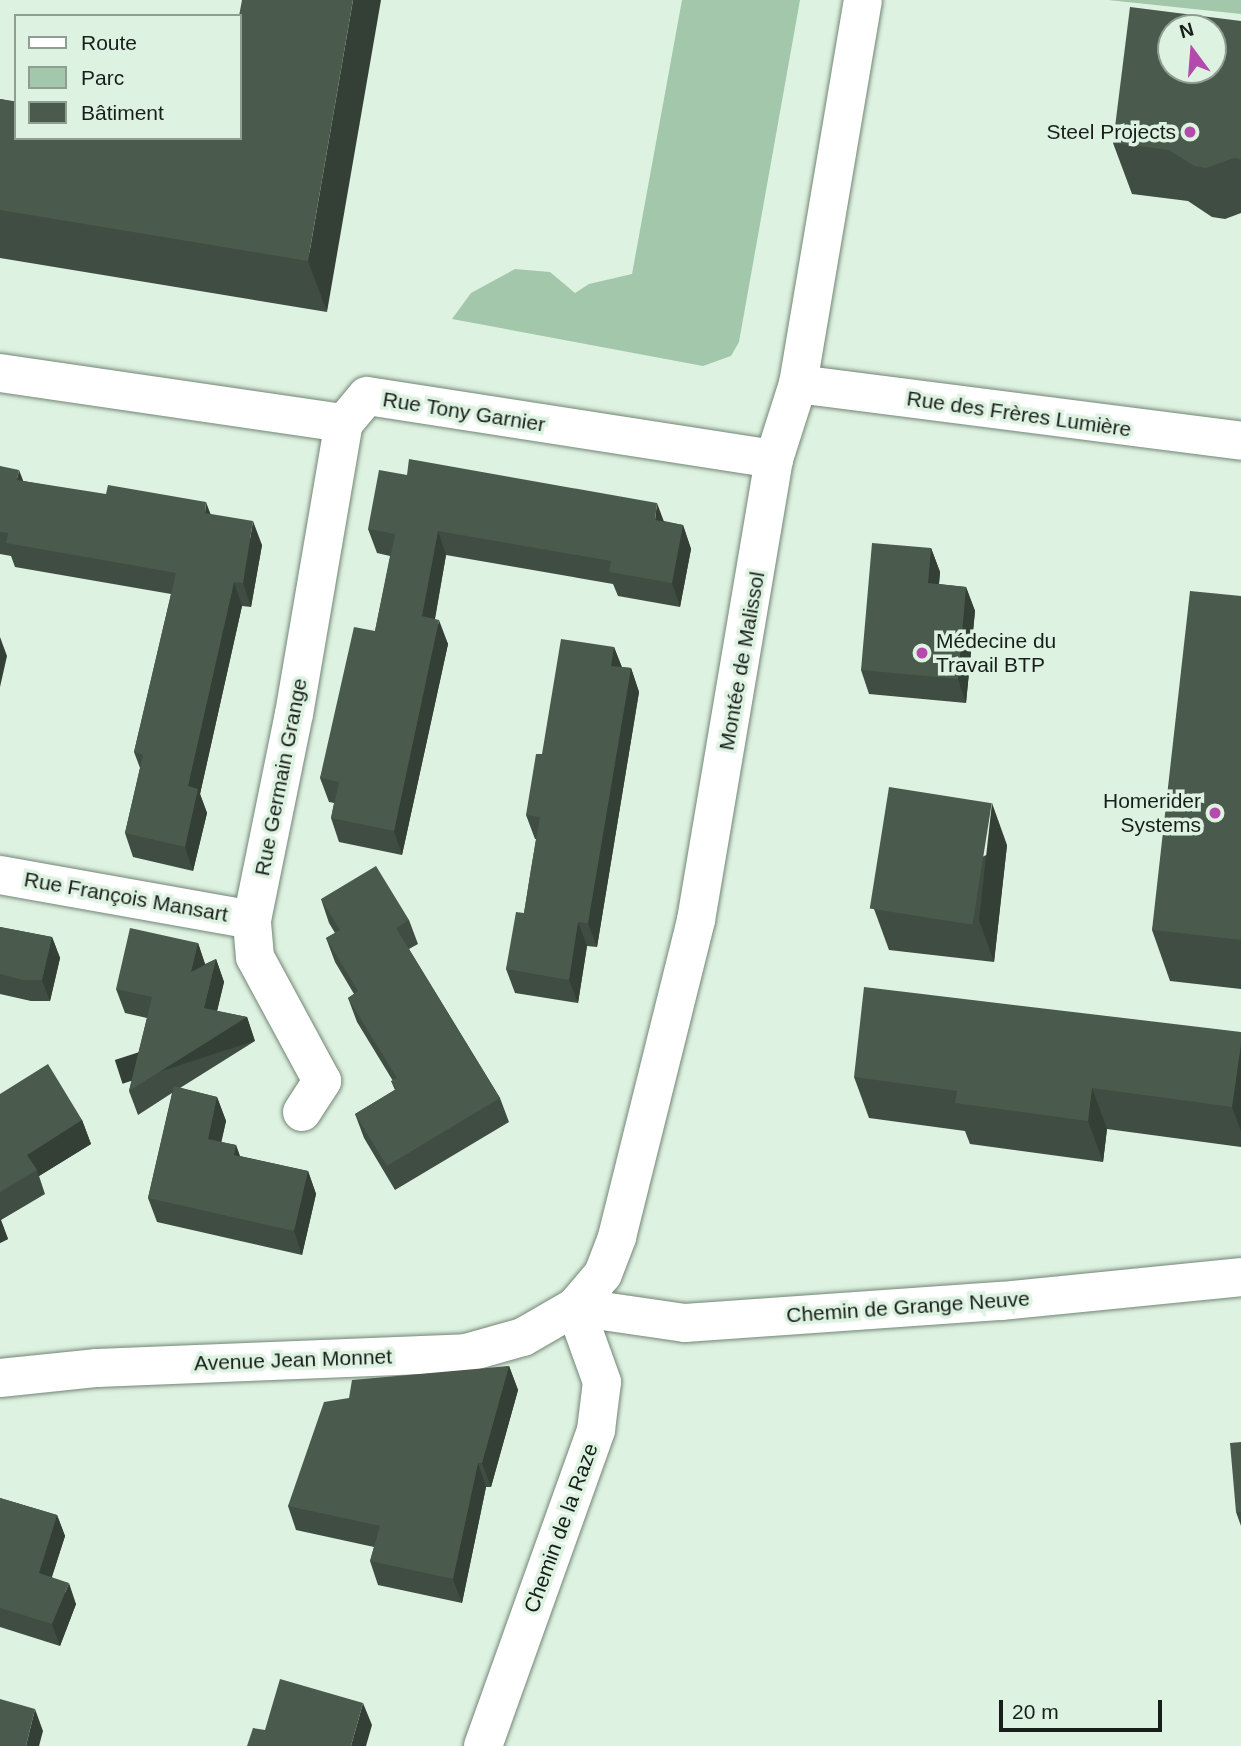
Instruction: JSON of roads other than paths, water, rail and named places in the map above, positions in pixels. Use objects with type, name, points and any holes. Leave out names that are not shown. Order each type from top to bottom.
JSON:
[{"type":"street","name":"Montée de Malissol","points":[[575,1307],[603,1274],[617,1237],[696,920],[774,459],[798,384],[863,0]]},
{"type":"street","points":[[0,373],[344,424]]},
{"type":"street","name":"Rue des Frères Lumière","points":[[798,384],[1241,441]]},
{"type":"street","name":"Rue Tony Garnier","points":[[344,424],[367,396],[774,459]]},
{"type":"street","name":"Rue Germain Grange","points":[[302,1112],[321,1081],[255,957],[252,920],[295,714],[344,424]]},
{"type":"street","name":"Rue François Mansart","points":[[0,875],[252,920]]},
{"type":"street","name":"Chemin de Grange Neuve","points":[[575,1307],[685,1323],[1002,1301],[1241,1277]]},
{"type":"street","name":"Avenue Jean Monnet","points":[[0,1378],[97,1368],[466,1353],[523,1337],[575,1307]]},
{"type":"street","name":"Chemin de la Raze","points":[[483,1746],[596,1430],[602,1382],[575,1307]]},
{"type":"place","name":"Steel Projects","points":[[1190,132]]},
{"type":"place","name":"Médecine du Travail BTP","points":[[922,653]]},
{"type":"place","name":"Homerider Systems","points":[[1215,813]]}]
